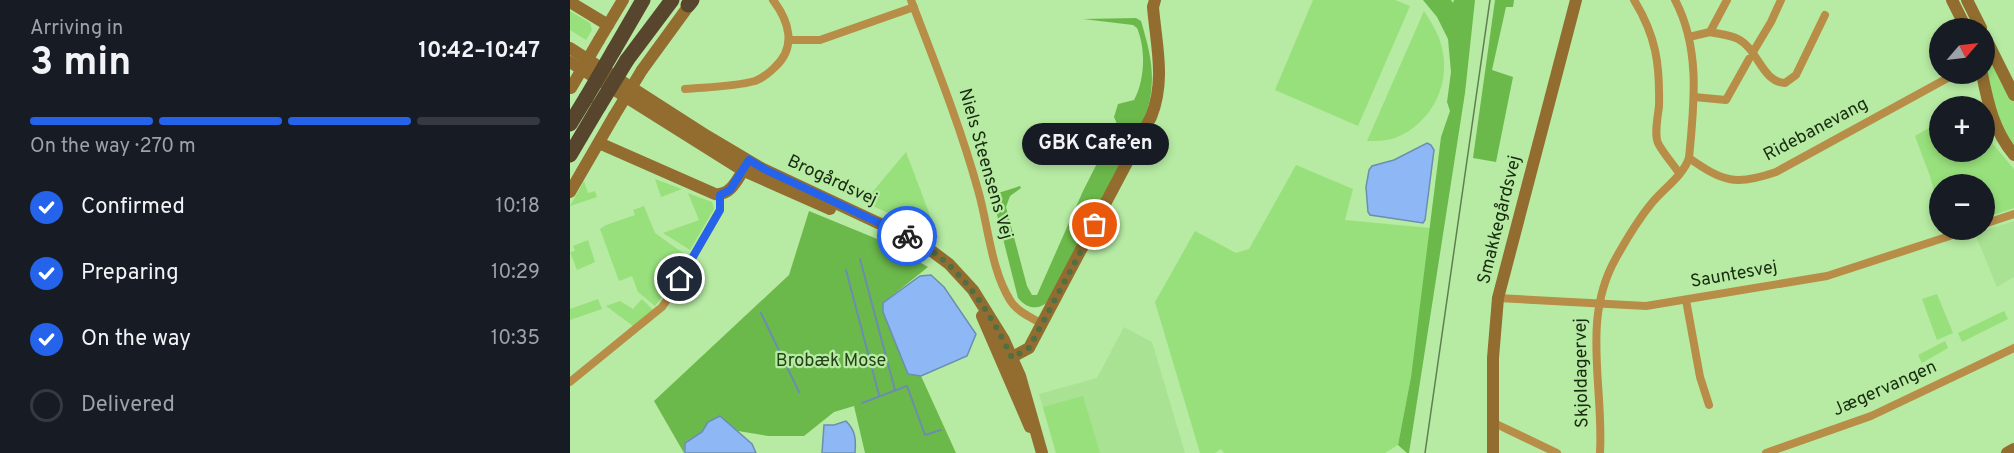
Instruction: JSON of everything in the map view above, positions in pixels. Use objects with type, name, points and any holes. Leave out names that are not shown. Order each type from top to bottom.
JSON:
[{"type":"highway","points":[[570,124],[643,0]]},
{"type":"highway","points":[[570,155],[664,0]]},
{"type":"highway","points":[[630,56],[672,0]]},
{"type":"street","points":[[571,89],[622,0]]},
{"type":"street","points":[[685,89],[758,80],[781,62],[790,40],[782,13],[773,0]]},
{"type":"street","points":[[1008,360],[1029,348],[1136,148],[1156,105],[1160,68],[1154,16],[1155,0]]},
{"type":"street","name":"Smakkegårdsvej","points":[[1493,453],[1493,358],[1498,298],[1576,0]]},
{"type":"street","points":[[1634,0],[1644,16],[1658,57],[1660,81],[1657,141],[1679,173]]},
{"type":"street","name":"Skjoldagervej","points":[[1600,453],[1596,361],[1598,304],[1606,278],[1616,257],[1648,207],[1686,168],[1689,158],[1694,97],[1693,58],[1689,37],[1675,0]]},
{"type":"street","points":[[1710,32],[1727,0]]},
{"type":"street","points":[[1694,97],[1726,100],[1771,22],[1781,0]]},
{"type":"street","points":[[1952,0],[1961,18]]},
{"type":"street","points":[[1967,0],[1976,18]]},
{"type":"street","points":[[570,2],[608,25]]},
{"type":"street","points":[[570,192],[642,70],[691,2]]},
{"type":"street","points":[[790,40],[820,40],[913,3]]},
{"type":"street","name":"Niels Steensens Vej","points":[[913,3],[966,149],[1001,282],[1011,302],[1020,312],[1042,324]]},
{"type":"street","points":[[1689,37],[1710,32],[1738,39],[1773,81],[1785,83],[1796,75],[1826,15]]},
{"type":"street","name":"Brogårdsvej","points":[[570,48],[746,165]]},
{"type":"street","name":"Brogårdsvej","points":[[570,62],[746,165],[766,170],[921,243],[937,254],[973,290],[994,322],[1041,448]]},
{"type":"street","points":[[1995,64],[2014,94]]},
{"type":"street","name":"Ridebanevang","points":[[1689,158],[1714,176],[1727,179],[1760,177],[1776,172],[1937,84]]},
{"type":"street","points":[[1984,84],[1994,122],[2004,142],[2014,155]]},
{"type":"street","points":[[599,143],[682,181],[720,195],[730,190],[746,165]]},
{"type":"street","points":[[570,382],[662,307],[720,210],[720,195]]},
{"type":"street","points":[[1995,220],[2014,214]]},
{"type":"street","name":"Sauntesvej","points":[[1498,298],[1646,306],[1827,276],[1937,240]]},
{"type":"street","points":[[1686,300],[1700,377],[1709,405]]},
{"type":"street","name":"Jægervangen","points":[[1766,453],[1871,416],[2014,348]]},
{"type":"street","points":[[1492,422],[1557,453]]},
{"type":"street","points":[[2007,453],[2014,449]]},
{"type":"shaded area","points":[[1313,0],[1395,0],[1410,6],[1358,126],[1275,90]]},
{"type":"shaded area","points":[[570,11],[590,23],[592,30],[586,40],[570,30]]},
{"type":"shaded area","points":[[1424,11],[1442,48],[1444,76],[1441,89],[1428,113],[1408,132],[1392,139],[1367,141]]},
{"type":"shaded area","points":[[1995,65],[2014,100],[2014,151],[2004,138],[1995,109],[1995,96],[1991,96],[1987,84],[1995,84]]},
{"type":"shaded area","points":[[1929,128],[1929,162],[1995,162],[1995,146],[2014,169],[2014,208],[1995,215],[1995,174],[1929,174],[1915,136]]},
{"type":"shaded area","points":[[906,152],[939,239],[925,230],[864,202]]},
{"type":"shaded area","points":[[1296,165],[1353,189],[1345,220],[1430,228],[1411,377],[1398,445],[1385,453],[1224,453],[1221,449],[1215,453],[1200,453],[1155,302],[1195,231],[1236,253],[1249,249]]},
{"type":"shaded area","points":[[655,179],[682,189],[661,197]]},
{"type":"shaded area","points":[[584,181],[588,193],[595,191],[597,197],[570,206]]},
{"type":"shaded area","points":[[688,193],[712,202],[714,209],[690,250],[663,233],[699,220]]},
{"type":"shaded area","points":[[644,206],[655,233],[687,256],[670,286],[655,306],[638,292],[632,276],[619,281],[600,229],[635,215],[633,210]]},
{"type":"shaded area","points":[[2014,221],[2014,277],[1997,287],[1977,240],[1995,240],[1995,227]]},
{"type":"shaded area","points":[[588,240],[595,262],[577,270],[570,252],[575,251],[573,246]]},
{"type":"shaded area","points":[[1937,294],[1953,333],[1937,340],[1922,299]]},
{"type":"shaded area","points":[[598,299],[602,309],[570,320],[570,309]]},
{"type":"shaded area","points":[[642,299],[653,310],[633,326],[606,306],[620,301],[633,309]]},
{"type":"shaded area","points":[[2004,311],[2008,319],[1962,342],[1958,333]]},
{"type":"shaded area","points":[[1124,327],[1152,342],[1185,453],[1056,453],[1039,394],[1097,378]]},
{"type":"shaded area","points":[[1945,341],[1948,348],[1922,363],[1918,355]]},
{"type":"shaded area","points":[[1083,396],[1100,453],[1056,453],[1043,407]]},
{"type":"green space","points":[[1423,0],[1451,0],[1453,3],[1454,0],[1475,0],[1465,93],[1409,453],[1407,453],[1398,445],[1411,377],[1441,137],[1450,111],[1447,102],[1451,72],[1448,39],[1437,17]]},
{"type":"green space","points":[[1495,0],[1514,0],[1513,7],[1506,7],[1492,70],[1513,77],[1496,162],[1473,158]]},
{"type":"green space","points":[[1136,18],[1141,21],[1152,70],[1151,92],[1145,118],[1050,300],[1042,306],[1029,306],[1018,298],[992,195],[1020,186],[1021,188],[1010,196],[1006,207],[1027,286],[1032,295],[1037,295],[1083,191],[1117,124],[1114,117],[1118,104],[1134,100],[1142,74],[1142,45],[1137,28],[1133,25],[1083,19]]},
{"type":"green space","name":"Brobæk Mose","points":[[809,211],[887,243],[928,267],[883,303],[883,312],[908,374],[921,376],[956,453],[865,453],[854,406],[834,412],[804,436],[768,436],[738,431],[720,417],[708,422],[702,432],[685,442],[684,453],[654,401],[789,275]]},
{"type":"water","points":[[1427,143],[1434,150],[1423,223],[1370,215],[1366,187],[1372,166],[1394,160]]},
{"type":"water","points":[[931,275],[944,287],[976,334],[967,356],[921,376],[908,374],[883,312],[883,303],[920,276]]},
{"type":"water","points":[[720,416],[752,444],[756,453],[685,453],[685,443],[702,432],[708,422]]},
{"type":"water","points":[[846,421],[855,436],[855,453],[822,453],[824,425]]},
{"type":"waterway","points":[[860,259],[895,390]]},
{"type":"waterway","points":[[846,270],[879,395]]},
{"type":"waterway","points":[[761,313],[799,392]]},
{"type":"waterway","points":[[862,403],[907,386],[925,435],[941,430]]},
{"type":"tram line","points":[[1425,453],[1490,0]]},
{"type":"way so far","points":[[907,236],[937,254],[961,276],[994,322],[1012,358],[1029,348],[1095,225]]},
{"type":"place","name":"GBK Cafe’en","points":[[1095,225]]},
{"type":"route","points":[[680,279],[720,210],[720,195],[730,190],[749,160],[830,201],[907,236]]}]
